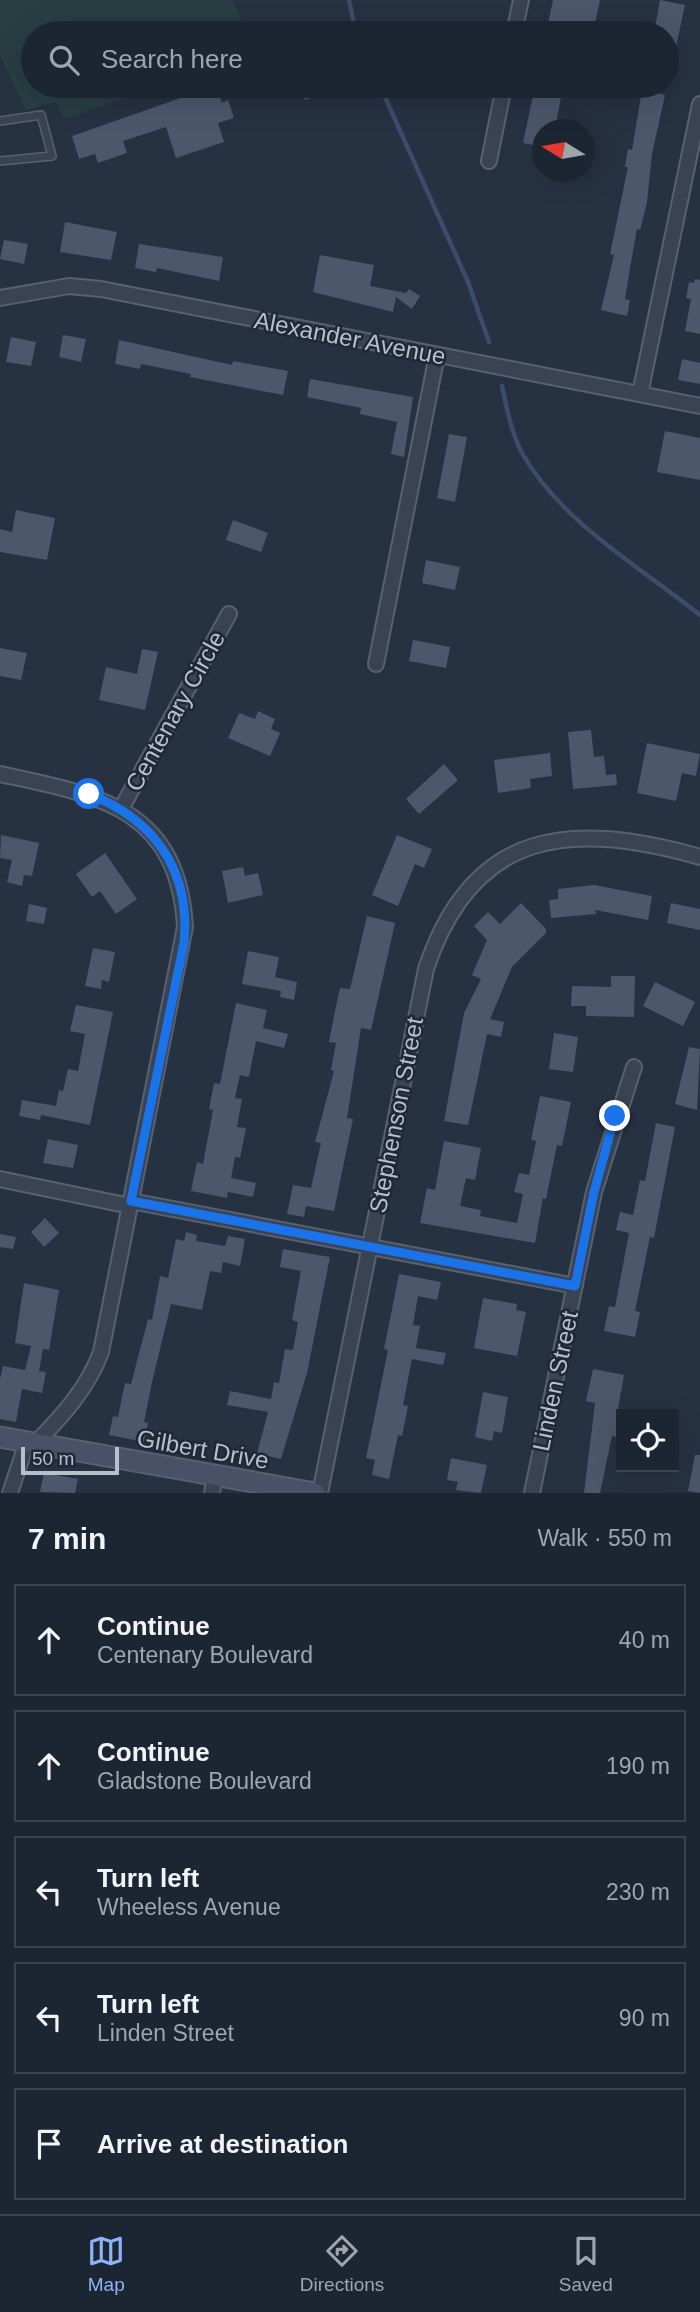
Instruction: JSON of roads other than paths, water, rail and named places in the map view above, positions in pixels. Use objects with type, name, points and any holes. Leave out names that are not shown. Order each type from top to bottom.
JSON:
[{"type":"street","points":[[517,21],[521,0]]},
{"type":"street","points":[[489,161],[502,98]]},
{"type":"street","points":[[640,394],[700,104]]},
{"type":"street","name":"Alexander Avenue","points":[[0,298],[81,286],[700,406]]},
{"type":"street","points":[[376,664],[437,355]]},
{"type":"street","name":"Centenary Circle","points":[[121,809],[229,614]]},
{"type":"street","points":[[0,774],[89,794],[121,809],[150,833],[177,878],[184,902],[186,927],[94,1371],[81,1391],[31,1443],[10,1493]]},
{"type":"street","name":"Stephenson Street","points":[[317,1493],[426,969],[435,941],[456,905],[473,884],[517,853],[548,841],[597,837],[700,857]]},
{"type":"street","name":"Linden Street","points":[[532,1493],[600,1167],[634,1067]]},
{"type":"street","points":[[0,1179],[575,1286]]},
{"type":"street","name":"Gilbert Drive","points":[[0,1437],[213,1485],[317,1493]]},
{"type":"lane","points":[[0,121],[41,115],[52,156],[0,161]]},
{"type":"waterway","points":[[349,0],[353,21]]},
{"type":"waterway","points":[[385,98],[468,282],[489,342]]},
{"type":"waterway","points":[[502,386],[518,445],[558,501],[603,542],[700,615]]}]
